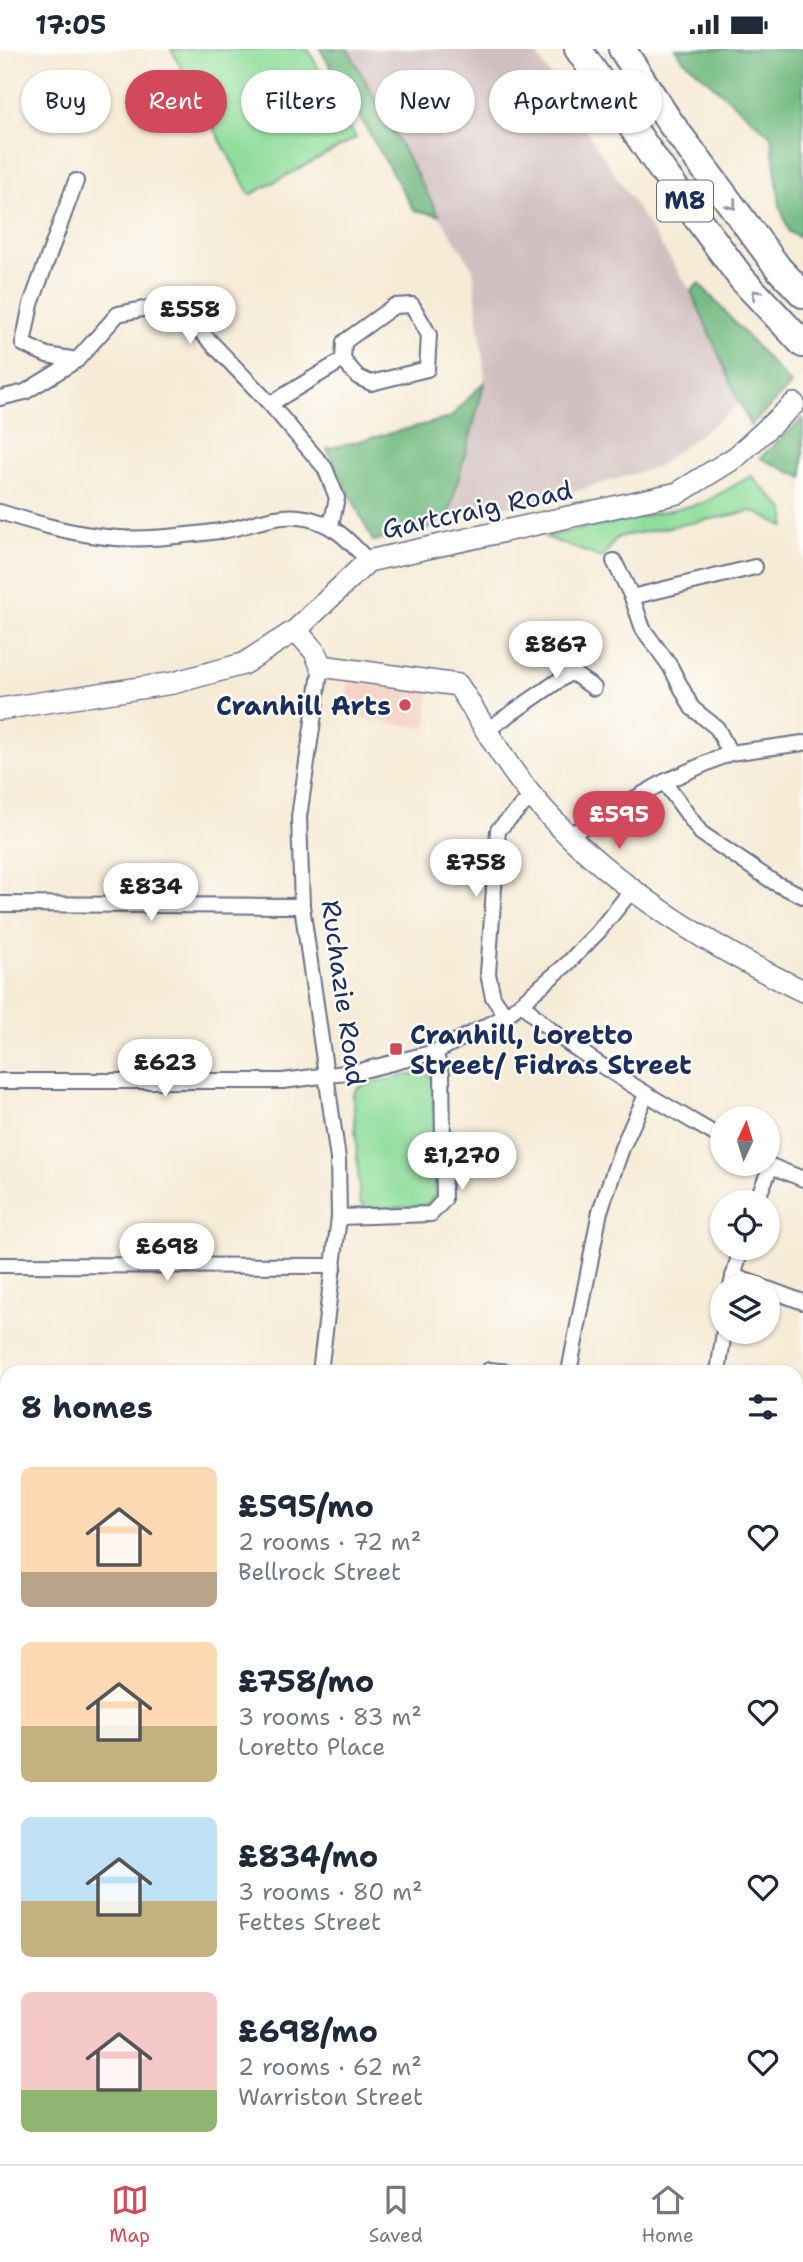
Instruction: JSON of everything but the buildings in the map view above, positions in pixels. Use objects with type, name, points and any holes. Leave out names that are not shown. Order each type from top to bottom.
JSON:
[{"type":"highway","name":"M8","points":[[578,49],[742,279],[803,344]]},
{"type":"highway","name":"M8","points":[[622,49],[669,121],[779,269],[803,294]]},
{"type":"street","points":[[76,181],[31,304],[23,344],[47,355],[77,361]]},
{"type":"street","points":[[412,305],[429,335],[426,369],[371,383],[358,377],[343,360],[344,342],[394,306],[412,305]]},
{"type":"street","points":[[0,398],[25,392],[77,361],[118,314],[158,306],[186,316],[270,404],[325,468],[337,498],[331,525]]},
{"type":"street","points":[[270,404],[343,360]]},
{"type":"street","name":"Gartcraig Road","points":[[0,709],[173,683],[243,664],[296,630],[368,561],[678,493],[736,457],[799,400]]},
{"type":"street","points":[[0,512],[43,526],[100,537],[165,538],[236,529],[267,520],[298,517],[331,525],[348,538],[368,561]]},
{"type":"street","points":[[614,562],[632,597],[643,629],[670,666],[692,708],[717,728],[730,753]]},
{"type":"street","points":[[632,597],[755,567]]},
{"type":"street","points":[[296,630],[315,652],[321,666],[458,685],[532,796],[569,835],[632,890],[692,930],[771,976],[803,991]]},
{"type":"street","points":[[567,644],[571,671],[594,688]]},
{"type":"street","name":"Ruchazie Road","points":[[321,666],[299,817],[302,906],[338,1159],[339,1217],[321,1365]]},
{"type":"street","points":[[487,730],[571,671]]},
{"type":"street","points":[[569,835],[664,782],[730,753],[803,743]]},
{"type":"street","points":[[664,782],[701,833],[775,883],[803,897]]},
{"type":"street","points":[[506,1016],[493,997],[488,974],[498,830],[532,796]]},
{"type":"street","points":[[0,1081],[283,1081],[327,1077],[435,1052],[506,1016],[522,1003],[568,964],[632,890]]},
{"type":"street","points":[[0,904],[302,906]]},
{"type":"street","points":[[522,1003],[570,1046],[646,1095],[710,1132]]},
{"type":"street","points":[[339,1217],[431,1214],[444,1200],[442,1074],[435,1052]]},
{"type":"street","points":[[570,1365],[600,1211],[622,1149],[646,1095]]},
{"type":"street","points":[[780,1170],[803,1179]]},
{"type":"street","points":[[0,1265],[334,1266]]},
{"type":"street","points":[[780,1293],[803,1302]]},
{"type":"street","points":[[719,1365],[722,1344]]},
{"type":"shaded area","points":[[348,49],[533,49],[547,70],[489,70],[489,133],[588,133],[691,291],[741,403],[657,467],[538,502],[449,514],[485,381],[473,269],[439,215],[394,133],[475,133],[475,70],[375,70],[375,98]]},
{"type":"shaded area","points":[[349,681],[429,692],[427,728],[345,716]]},
{"type":"green space","points":[[171,49],[308,49],[319,70],[241,70],[241,133],[353,133],[356,138],[250,195],[216,133],[227,133],[227,70],[182,70]]},
{"type":"green space","points":[[320,49],[348,49],[360,70],[332,70]]},
{"type":"green space","points":[[676,49],[803,49],[803,214],[800,238],[789,232],[780,206],[771,136],[683,59]]},
{"type":"green space","points":[[361,73],[375,98],[375,133],[394,133],[439,215],[414,210],[361,119]]},
{"type":"green space","points":[[699,283],[791,385],[750,426],[691,291]]},
{"type":"green space","points":[[485,381],[449,514],[428,529],[373,541],[327,449],[450,418]]},
{"type":"green space","points":[[803,418],[803,478],[760,458]]},
{"type":"green space","points":[[751,476],[785,510],[785,527],[753,511],[618,537],[602,558],[545,537],[703,503]]},
{"type":"green space","points":[[424,1071],[433,1078],[436,1194],[425,1206],[368,1209],[360,1202],[353,1094],[358,1087]]},
{"type":"place","name":"Cranhill Arts","points":[[405,705]]},
{"type":"place","name":"Cranhill, Loretto Street/ Fidras Street","points":[[396,1049]]}]
